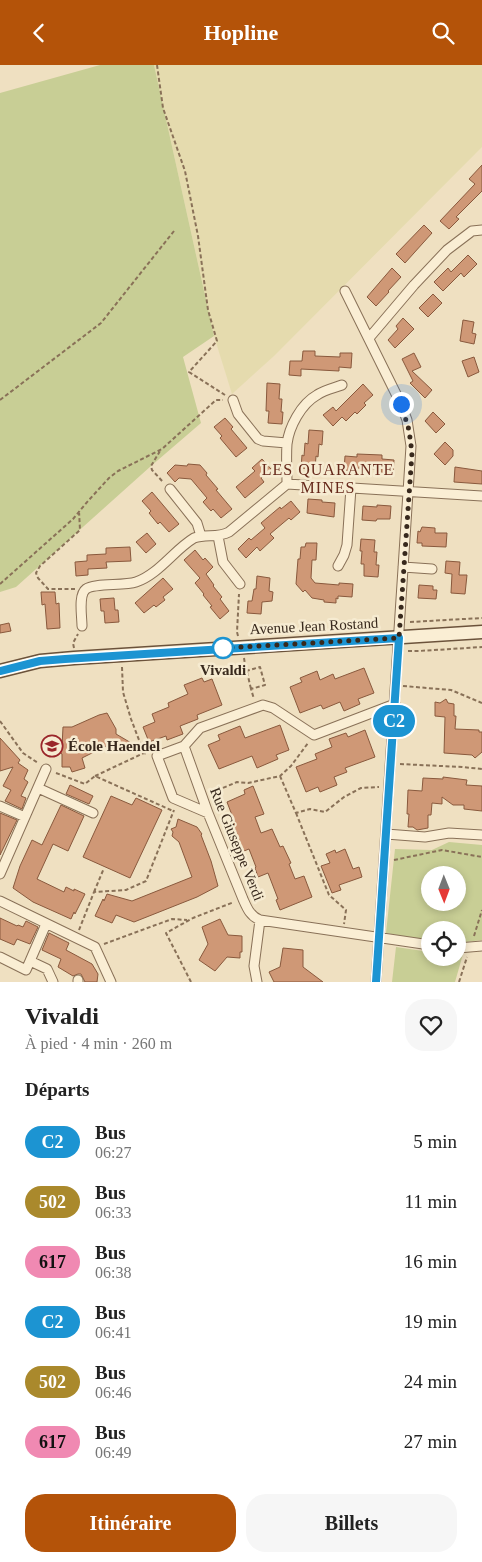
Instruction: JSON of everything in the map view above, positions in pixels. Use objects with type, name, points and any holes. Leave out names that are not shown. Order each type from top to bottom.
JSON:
[{"type":"street","points":[[369,338],[443,254],[472,231],[482,230]]},
{"type":"street","points":[[345,291],[399,399],[407,420],[412,446],[376,982]]},
{"type":"street","points":[[287,484],[287,443],[296,419],[306,403],[317,394],[342,385]]},
{"type":"street","points":[[233,400],[238,414],[258,439],[287,443]]},
{"type":"street","points":[[82,626],[82,595],[86,589],[94,586],[138,581],[149,575],[191,540],[201,536],[218,536],[229,532],[287,484],[482,496]]},
{"type":"street","points":[[338,566],[347,545],[351,488]]},
{"type":"street","points":[[170,489],[197,523],[201,536]]},
{"type":"street","points":[[218,536],[223,562],[240,584]]},
{"type":"street","points":[[403,567],[432,569]]},
{"type":"street","name":"Avenue Jean Rostand","points":[[0,671],[40,661],[74,658],[243,651],[482,632]]},
{"type":"street","points":[[208,813],[177,801],[172,796],[157,756],[184,746],[200,728],[263,705],[273,708],[314,735],[395,704]]},
{"type":"street","name":"Rue Giuseppe Verdi","points":[[184,746],[208,813],[243,899],[254,917],[260,920],[421,944]]},
{"type":"street","points":[[0,874],[46,769]]},
{"type":"street","points":[[38,788],[93,813]]},
{"type":"street","points":[[0,806],[25,817]]},
{"type":"street","points":[[386,835],[425,837],[449,833],[482,835]]},
{"type":"street","points":[[0,901],[95,947],[111,982]]},
{"type":"street","points":[[257,982],[254,966],[260,920]]},
{"type":"street","points":[[0,957],[26,970],[46,924]]},
{"type":"street","points":[[466,947],[482,946]]},
{"type":"street","points":[[30,961],[47,969],[53,982]]},
{"type":"path","points":[[157,65],[163,108],[185,171],[198,236],[208,310],[217,341],[189,372],[233,400]]},
{"type":"path","points":[[0,400],[101,323],[174,231]]},
{"type":"path","points":[[170,489],[152,470],[151,466],[154,460],[162,449],[216,401],[233,400]]},
{"type":"path","points":[[0,584],[73,519],[114,475],[162,449]]},
{"type":"path","points":[[80,511],[80,530],[40,566],[36,573],[48,589],[86,589]]},
{"type":"path","points":[[240,584],[237,632],[256,707]]},
{"type":"path","points":[[400,623],[482,617]]},
{"type":"path","points":[[74,658],[73,643],[82,626]]},
{"type":"path","points":[[122,665],[123,692],[144,753]]},
{"type":"path","points":[[246,671],[260,667],[265,685],[251,689]]},
{"type":"path","points":[[396,685],[451,690],[482,703]]},
{"type":"path","points":[[0,721],[23,753],[46,769],[85,784],[96,776],[144,753],[157,756]]},
{"type":"path","points":[[202,797],[237,782],[248,783],[280,776],[291,766],[314,735]]},
{"type":"path","points":[[391,763],[482,769]]},
{"type":"path","points":[[96,776],[173,811]]},
{"type":"path","points":[[280,776],[328,895],[346,910],[343,932]]},
{"type":"path","points":[[296,813],[310,809],[325,812],[344,797],[361,788],[389,787]]},
{"type":"path","points":[[94,892],[126,890],[146,881],[177,801]]},
{"type":"path","points":[[384,863],[442,850],[482,857]]},
{"type":"path","points":[[76,938],[104,868]]},
{"type":"path","points":[[191,982],[166,933],[190,920],[243,899]]},
{"type":"path","points":[[95,947],[172,919],[190,920]]},
{"type":"shaded area","points":[[154,65],[482,65],[482,147],[274,356],[232,394],[214,336]]},
{"type":"green space","points":[[100,65],[154,65],[214,336],[183,357],[201,423],[16,587],[0,592],[0,93]]},
{"type":"green space","points":[[449,842],[482,845],[482,940],[466,942],[466,921],[421,921],[421,939],[386,933],[395,849],[432,850]]},
{"type":"green space","points":[[396,947],[421,951],[421,966],[460,966],[455,982],[392,982]]},
{"type":"building","points":[[482,165],[482,191],[456,217],[459,219],[449,229],[440,221],[475,184],[469,179]]},
{"type":"building","points":[[424,225],[432,233],[405,263],[396,254]]},
{"type":"building","points":[[468,255],[477,264],[464,277],[461,273],[443,291],[434,282],[448,268],[451,272]]},
{"type":"building","points":[[392,268],[401,277],[376,306],[367,297]]},
{"type":"building","points":[[433,294],[442,303],[428,317],[419,308]]},
{"type":"building","points":[[403,318],[414,329],[395,348],[388,340],[398,329],[396,326]]},
{"type":"building","points":[[463,320],[474,322],[472,333],[476,334],[474,344],[460,341]]},
{"type":"building","points":[[303,351],[315,351],[315,356],[340,357],[340,353],[352,353],[351,368],[339,367],[339,371],[301,369],[301,376],[289,375],[290,361],[302,361]]},
{"type":"building","points":[[414,353],[421,367],[412,371],[432,390],[425,398],[410,383],[413,381],[402,359]]},
{"type":"building","points":[[474,357],[479,372],[468,377],[462,361]]},
{"type":"building","points":[[267,383],[280,384],[279,399],[282,399],[282,424],[268,423],[269,411],[266,411]]},
{"type":"building","points":[[363,384],[373,395],[364,403],[366,405],[346,421],[342,417],[333,426],[323,415],[333,407],[336,411]]},
{"type":"building","points":[[433,412],[445,424],[436,433],[425,421]]},
{"type":"building","points":[[225,418],[233,427],[231,429],[247,448],[236,457],[220,438],[222,436],[214,427]]},
{"type":"building","points":[[309,430],[323,431],[322,445],[319,444],[315,469],[301,468],[305,443],[308,444]]},
{"type":"building","points":[[445,442],[453,450],[453,456],[445,465],[434,454]]},
{"type":"building","points":[[357,454],[382,455],[382,459],[394,460],[393,474],[381,473],[381,469],[356,468],[356,471],[344,470],[345,456],[357,457]]},
{"type":"building","points":[[262,459],[271,469],[261,478],[264,482],[245,498],[236,487],[255,471],[252,468]]},
{"type":"building","points":[[188,464],[200,465],[218,489],[216,490],[232,509],[221,518],[203,502],[207,498],[191,479],[179,478],[175,482],[167,473],[175,465],[187,466]]},
{"type":"building","points":[[455,467],[482,471],[482,484],[454,482]]},
{"type":"building","points":[[152,492],[179,524],[169,532],[160,522],[158,524],[149,513],[151,511],[142,501]]},
{"type":"building","points":[[308,499],[335,503],[334,517],[307,513]]},
{"type":"building","points":[[291,501],[300,512],[291,520],[289,518],[270,534],[274,538],[260,551],[257,547],[246,558],[238,549],[249,538],[251,540],[265,528],[261,523],[280,507],[281,509]]},
{"type":"building","points":[[377,505],[391,506],[390,519],[362,520],[363,506],[377,507]]},
{"type":"building","points":[[422,527],[435,528],[435,533],[447,533],[446,547],[422,546],[422,543],[417,543],[418,531],[420,532]]},
{"type":"building","points":[[147,533],[156,544],[146,553],[136,542]]},
{"type":"building","points":[[361,539],[375,540],[374,552],[377,552],[376,565],[379,565],[378,577],[364,576],[364,564],[361,564]]},
{"type":"building","points":[[306,543],[317,543],[316,560],[312,560],[311,578],[315,583],[353,584],[352,597],[338,596],[336,603],[324,602],[324,600],[312,598],[296,584],[298,559],[300,559],[301,547],[305,547]]},
{"type":"building","points":[[130,547],[131,561],[106,562],[107,568],[88,569],[88,575],[76,576],[75,562],[87,561],[87,555],[106,554],[106,548]]},
{"type":"building","points":[[195,550],[203,560],[205,558],[213,567],[206,574],[229,611],[220,619],[195,583],[200,578],[184,560]]},
{"type":"building","points":[[446,561],[460,562],[459,575],[467,575],[465,594],[451,593],[452,574],[445,573]]},
{"type":"building","points":[[257,576],[270,578],[269,591],[273,592],[272,601],[262,602],[261,614],[247,613],[248,601],[252,601],[254,589],[256,589]]},
{"type":"building","points":[[163,578],[173,589],[163,597],[165,600],[156,607],[154,605],[144,613],[135,603]]},
{"type":"building","points":[[419,585],[433,586],[433,590],[437,590],[436,599],[418,598]]},
{"type":"building","points":[[41,592],[55,592],[56,604],[59,603],[60,628],[47,629],[45,604],[42,605]]},
{"type":"building","points":[[114,598],[119,622],[105,623],[100,599]]},
{"type":"building","points":[[9,623],[11,631],[0,633],[0,625]]},
{"type":"building","points":[[364,668],[374,693],[358,699],[360,704],[344,711],[340,702],[323,709],[321,705],[300,713],[290,687],[302,682],[300,678],[317,671],[320,680],[333,674],[335,679]]},
{"type":"building","points":[[202,678],[204,682],[212,679],[222,705],[197,715],[198,719],[180,726],[183,734],[167,740],[166,736],[149,742],[143,727],[155,722],[152,714],[169,707],[168,703],[188,694],[184,685]]},
{"type":"building","points":[[446,699],[448,703],[454,704],[454,716],[456,716],[455,729],[479,730],[479,732],[482,732],[482,752],[475,758],[472,755],[444,753],[445,717],[435,716],[435,702],[440,703]]},
{"type":"building","points":[[107,713],[116,729],[116,734],[133,744],[130,750],[114,742],[82,758],[85,768],[72,772],[70,767],[62,767],[62,754],[58,751],[62,747],[63,727],[72,727]]},
{"type":"building","points":[[280,725],[289,750],[276,755],[278,759],[257,768],[252,756],[219,769],[208,745],[220,740],[218,735],[240,726],[245,738]]},
{"type":"building","points":[[365,730],[375,757],[345,768],[347,772],[334,777],[337,785],[320,792],[318,787],[306,792],[296,767],[317,759],[315,754],[332,747],[329,739],[346,733],[348,737]]},
{"type":"building","points":[[0,738],[20,760],[18,763],[28,770],[24,779],[28,782],[21,796],[26,798],[22,809],[5,801],[11,790],[3,786],[13,767],[0,771]]},
{"type":"building","points":[[443,777],[467,780],[466,785],[482,786],[482,811],[464,809],[464,805],[453,805],[442,797],[442,804],[432,803],[431,815],[428,815],[428,828],[417,830],[413,827],[408,827],[408,790],[422,791],[423,778],[443,779]]},
{"type":"building","points":[[70,785],[93,796],[89,804],[66,794]]},
{"type":"building","points":[[253,786],[264,814],[255,817],[261,833],[272,829],[280,847],[283,846],[291,863],[289,864],[295,879],[304,876],[312,897],[280,910],[268,873],[258,877],[249,849],[239,853],[235,844],[240,842],[227,802],[245,794],[244,790]]},
{"type":"building","points":[[111,796],[132,805],[136,798],[162,810],[130,878],[83,857]]},
{"type":"building","points":[[61,805],[84,816],[68,851],[53,844],[37,879],[64,892],[66,887],[85,894],[71,919],[33,902],[13,888],[20,866],[32,840],[42,845]]},
{"type":"building","points":[[0,813],[17,820],[0,855]]},
{"type":"building","points":[[178,819],[197,827],[202,834],[218,886],[197,897],[134,922],[116,915],[112,923],[95,916],[107,894],[132,901],[192,877],[179,842],[172,836],[173,832],[171,829],[176,827]]},
{"type":"building","points":[[345,849],[353,869],[359,867],[362,877],[339,885],[341,890],[332,893],[321,866],[330,863],[326,854],[335,850],[336,853]]},
{"type":"building","points":[[0,918],[17,926],[23,927],[26,921],[38,927],[30,944],[17,939],[14,945],[0,939]]},
{"type":"building","points":[[220,919],[228,935],[242,936],[242,952],[240,952],[240,958],[227,957],[215,971],[199,960],[208,944],[202,927]]},
{"type":"building","points":[[49,933],[69,943],[66,950],[92,964],[98,974],[97,982],[85,982],[81,974],[73,976],[58,967],[61,959],[42,950]]},
{"type":"building","points":[[283,948],[303,950],[303,967],[323,982],[274,982],[269,972],[280,967]]},
{"type":"bus line","name":"C2","points":[[0,671],[40,661],[234,647],[399,638],[376,982]]},
{"type":"place","name":"Vivaldi","points":[[223,648]]},
{"type":"place","name":"École Haendel","points":[[52,746]]},
{"type":"district","name":"LES QUARANTE MINES","points":[[328,478]]},
{"type":"route","points":[[223,648],[399,638],[412,453],[407,420],[401,404]]}]
